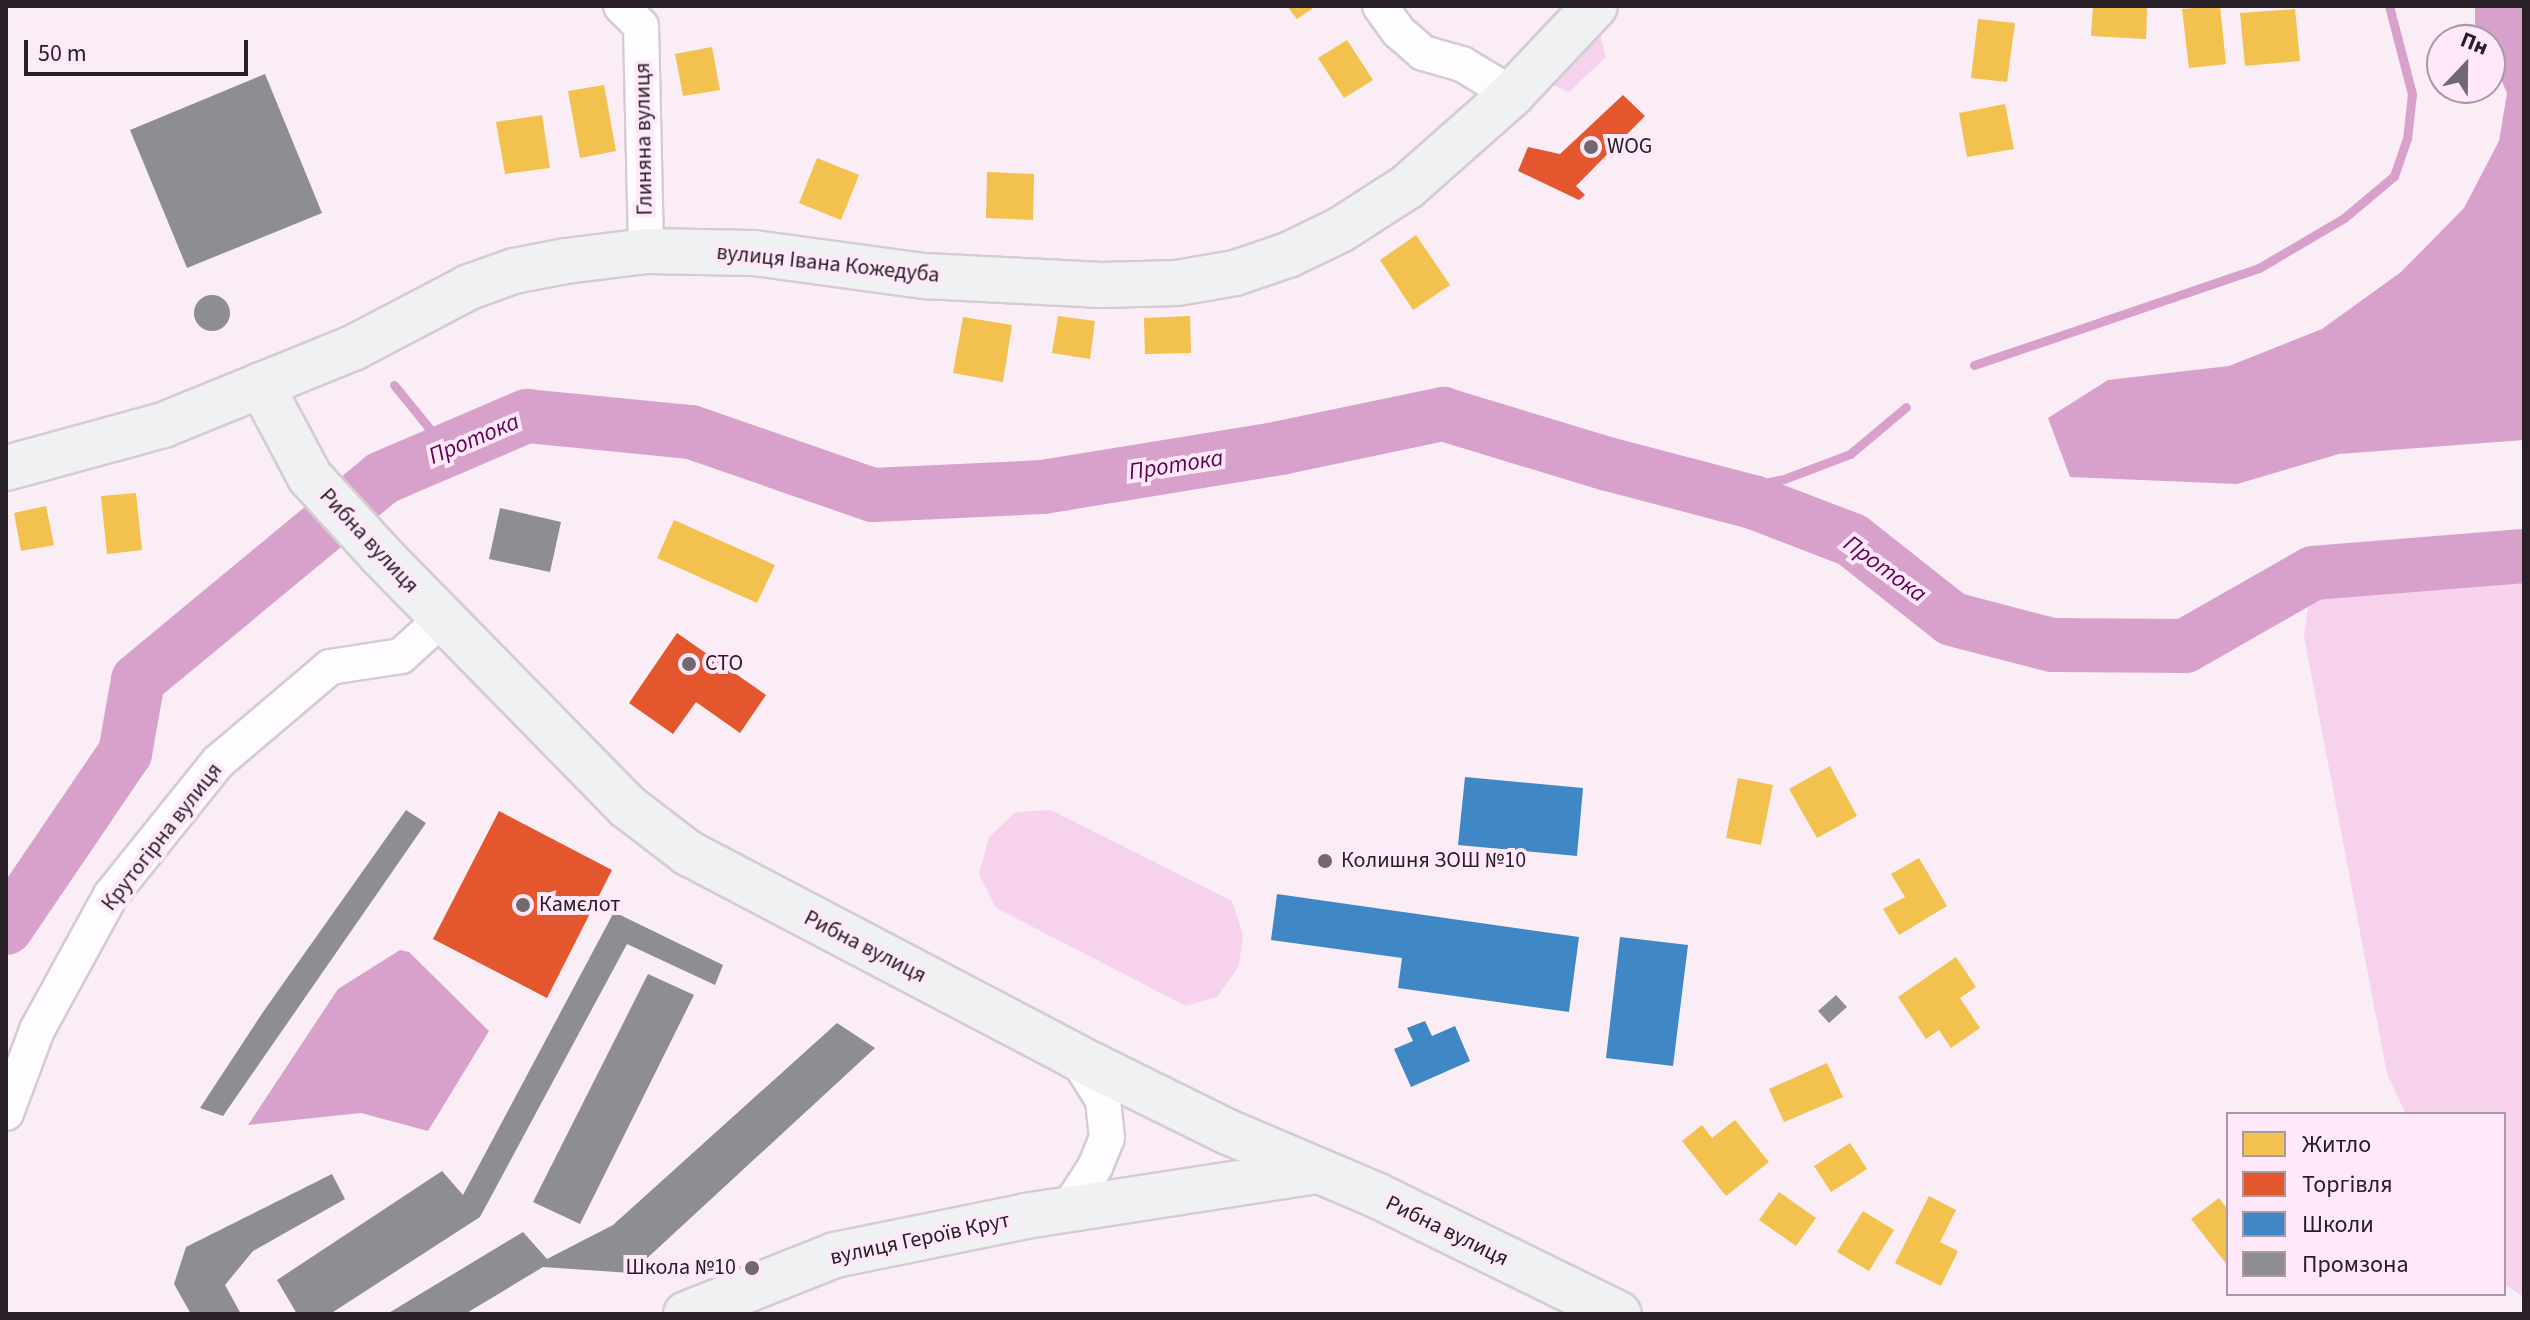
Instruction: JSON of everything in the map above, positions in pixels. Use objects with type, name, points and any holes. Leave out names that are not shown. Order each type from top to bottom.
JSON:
[{"type":"street","points":[[1380,6],[1399,32],[1423,53],[1462,64],[1512,94]]},
{"type":"street","name":"вулиця Івана Кожедуба","points":[[6,468],[163,425],[353,348],[469,287],[514,271],[646,251],[754,253],[925,276],[1009,282],[1177,283],[1235,273],[1288,255],[1340,230],[1407,187],[1512,94],[1595,6]]},
{"type":"street","name":"Глиняна вулиця","points":[[640,13],[646,251]]},
{"type":"street","name":"Рибна вулиця","points":[[261,385],[310,477],[569,750],[654,830],[722,872],[1076,1057],[1378,1196],[1619,1314]]},
{"type":"street","name":"Крутогірна вулиця","points":[[6,1113],[37,1030],[111,895],[218,762],[330,667],[401,656],[442,619]]},
{"type":"street","points":[[1068,1209],[1095,1167],[1107,1138],[1103,1100],[1076,1057]]},
{"type":"street","name":"вулиця Героїв Крут","points":[[686,1314],[835,1255],[1068,1209],[1318,1171]]},
{"type":"shaded area","points":[[2475,6],[2524,6],[2524,440],[2339,454],[2237,484],[2070,477],[2048,418],[2108,380],[2229,366],[2322,329],[2401,272],[2464,208],[2499,141],[2507,93],[2506,24],[2475,24]]},
{"type":"shaded area","points":[[1599,30],[1606,57],[1569,92],[1543,80]]},
{"type":"shaded area","points":[[2524,556],[2524,1297],[2506,1285],[2506,1112],[2405,1112],[2387,1074],[2304,636],[2313,573]]},
{"type":"shaded area","points":[[1051,810],[1232,901],[1243,935],[1239,966],[1217,997],[1186,1006],[996,908],[979,874],[989,837],[1016,812]]},
{"type":"shaded area","points":[[400,950],[409,952],[489,1031],[428,1131],[361,1113],[248,1125],[338,989]]},
{"type":"building: Житло","points":[[1287,6],[1316,6],[1297,19]]},
{"type":"building: Житло","points":[[2093,6],[2147,6],[2146,39],[2091,36]]},
{"type":"building: Житло","points":[[2220,6],[2226,64],[2189,68],[2182,9]]},
{"type":"building: Житло","points":[[2295,9],[2300,61],[2245,66],[2240,13]]},
{"type":"building: Житло","points":[[1978,19],[2015,23],[2007,82],[1971,78]]},
{"type":"building: Житло","points":[[1347,40],[1373,80],[1344,98],[1318,58]]},
{"type":"building: Житло","points":[[712,47],[720,90],[683,96],[675,54]]},
{"type":"building: Житло","points":[[604,85],[616,151],[580,158],[568,91]]},
{"type":"building: Житло","points":[[2005,104],[2014,149],[1967,157],[1959,113]]},
{"type":"building: Житло","points":[[542,115],[550,168],[505,174],[496,122]]},
{"type":"building: Житло","points":[[817,158],[859,175],[841,220],[799,203]]},
{"type":"building: Житло","points":[[987,172],[1034,174],[1033,220],[986,218]]},
{"type":"building: Житло","points":[[1416,235],[1450,285],[1413,310],[1380,260]]},
{"type":"building: Житло","points":[[1058,316],[1095,321],[1090,359],[1052,353]]},
{"type":"building: Житло","points":[[1190,316],[1191,353],[1145,354],[1144,318]]},
{"type":"building: Житло","points":[[963,317],[1012,325],[1003,382],[953,373]]},
{"type":"building: Житло","points":[[136,493],[142,550],[107,554],[101,496]]},
{"type":"building: Житло","points":[[46,506],[54,545],[21,551],[14,513]]},
{"type":"building: Житло","points":[[674,520],[775,565],[757,603],[657,558]]},
{"type":"building: Житло","points":[[1830,766],[1857,816],[1817,838],[1789,789]]},
{"type":"building: Житло","points":[[1738,778],[1773,785],[1761,845],[1726,838]]},
{"type":"building: Житло","points":[[1919,858],[1947,906],[1899,935],[1883,909],[1905,897],[1891,874]]},
{"type":"building: Житло","points":[[1956,957],[1976,987],[1960,998],[1980,1028],[1951,1048],[1939,1030],[1926,1039],[1898,997]]},
{"type":"building: Житло","points":[[1827,1063],[1843,1097],[1784,1122],[1769,1089]]},
{"type":"building: Житло","points":[[1735,1120],[1769,1162],[1726,1196],[1682,1141],[1702,1125],[1712,1138]]},
{"type":"building: Житло","points":[[1850,1143],[1867,1169],[1831,1192],[1814,1166]]},
{"type":"building: Житло","points":[[1779,1192],[1816,1218],[1796,1246],[1759,1220]]},
{"type":"building: Житло","points":[[1929,1196],[1956,1210],[1940,1242],[1958,1251],[1941,1286],[1895,1263]]},
{"type":"building: Житло","points":[[2219,1198],[2226,1207],[2226,1263],[2191,1219]]},
{"type":"building: Житло","points":[[1863,1211],[1894,1230],[1869,1271],[1837,1252]]},
{"type":"building: Торгівля","name":"WOG","points":[[1623,95],[1645,116],[1576,186],[1585,195],[1579,200],[1518,171],[1528,147],[1560,154]]},
{"type":"building: Торгівля","name":"СТО","points":[[677,633],[766,695],[740,733],[696,702],[673,734],[629,703]]},
{"type":"building: Торгівля","name":"Камєлот","points":[[499,811],[612,870],[547,998],[433,939]]},
{"type":"building: Школи","points":[[1465,777],[1583,788],[1577,856],[1458,845]]},
{"type":"building: Школи","points":[[1277,894],[1579,937],[1569,1012],[1398,988],[1402,958],[1271,940]]},
{"type":"building: Школи","points":[[1620,937],[1688,945],[1673,1066],[1606,1058]]},
{"type":"building: Школи","points":[[1425,1021],[1432,1036],[1455,1026],[1470,1061],[1411,1087],[1394,1049],[1413,1041],[1407,1028]]},
{"type":"building: Промзона","points":[[265,74],[322,213],[187,268],[130,130]]},
{"type":"building: Промзона","points":[[212,295],[225,300],[230,313],[225,326],[212,331],[199,326],[194,313],[199,300]]},
{"type":"building: Промзона","points":[[500,508],[561,522],[550,572],[489,559]]},
{"type":"building: Промзона","points":[[406,810],[426,823],[223,1116],[200,1108],[263,1012]]},
{"type":"building: Промзона","points":[[614,912],[723,965],[715,985],[627,944],[480,1217],[330,1314],[297,1314],[277,1280],[442,1171],[463,1195]]},
{"type":"building: Промзона","points":[[648,974],[694,995],[580,1224],[533,1202]]},
{"type":"building: Промзона","points":[[1836,995],[1847,1007],[1829,1023],[1818,1011]]},
{"type":"building: Промзона","points":[[837,1023],[875,1048],[631,1273],[543,1267],[465,1314],[387,1314],[523,1232],[547,1259],[613,1225]]},
{"type":"building: Промзона","points":[[332,1174],[345,1199],[253,1251],[225,1285],[241,1314],[191,1314],[174,1284],[186,1247]]},
{"type":"waterway","points":[[1974,365],[2259,268],[2344,218],[2394,176],[2407,139],[2412,94],[2389,6]]},
{"type":"waterway","points":[[394,385],[447,450]]},
{"type":"waterway","points":[[1717,493],[1784,479],[1850,454],[1906,407]]},
{"type":"waterway","name":"Протока","points":[[6,928],[125,753],[138,680],[382,478],[527,416],[691,432],[873,495],[1043,487],[1280,448],[1443,414],[1608,464],[1753,502],[1852,540],[1952,619],[2052,645],[2185,646],[2313,573],[2524,556]]},
{"type":"place","name":"WOG","points":[[1591,147]]},
{"type":"place","name":"СТО","points":[[689,664]]},
{"type":"place","name":"Колишня ЗОШ №10","points":[[1325,861]]},
{"type":"place","name":"Камєлот","points":[[523,905]]},
{"type":"place","name":"Школа №10","points":[[752,1268]]}]
